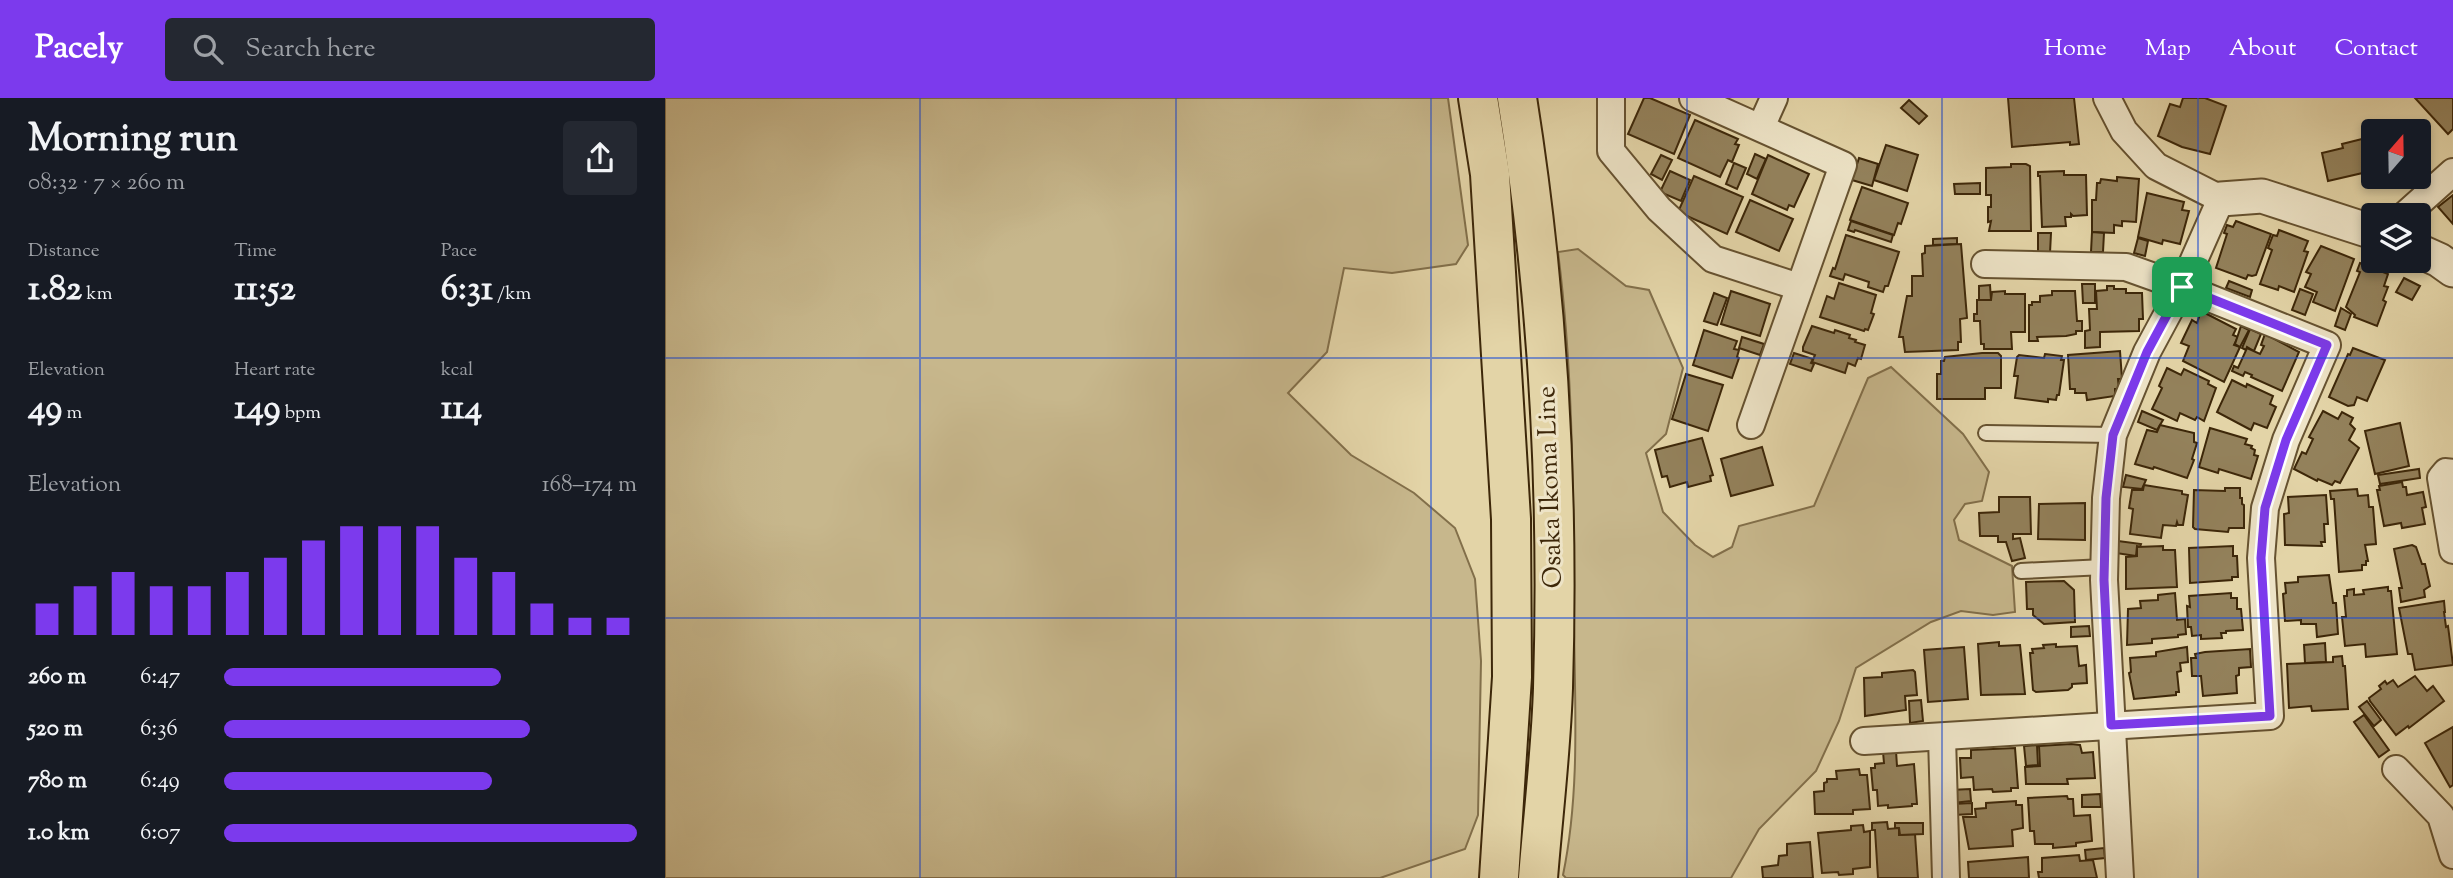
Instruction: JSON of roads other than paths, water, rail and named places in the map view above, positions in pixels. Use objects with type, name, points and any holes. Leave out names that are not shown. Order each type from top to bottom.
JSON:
[{"type":"main road","name":"Osaka Ikoma Line","points":[[1478,98],[1490,174],[1511,519],[1512,677],[1499,878]]},
{"type":"main road","name":"Osaka Ikoma Line","points":[[1517,98],[1530,178],[1548,362],[1556,527],[1553,692],[1538,878]]},
{"type":"street","points":[[1611,98],[1611,151],[1659,209],[1713,259],[1799,288]]},
{"type":"street","points":[[1693,98],[1843,165],[1751,425]]},
{"type":"street","points":[[1761,127],[1774,98]]},
{"type":"street","points":[[2107,98],[2124,131],[2156,166],[2221,199],[2262,196],[2361,228]]},
{"type":"street","points":[[2418,203],[2453,172]]},
{"type":"street","points":[[2120,878],[2104,568],[2106,498],[2113,435],[2147,352],[2182,287],[2221,199]]},
{"type":"street","points":[[2431,256],[2453,270]]},
{"type":"street","points":[[1864,741],[2270,716],[2261,558],[2265,508],[2286,440],[2327,345],[2126,267],[1985,264]]},
{"type":"street","points":[[2453,473],[2446,472],[2441,478],[2453,550]]},
{"type":"street","points":[[1942,737],[1946,878]]},
{"type":"street","points":[[2396,769],[2441,816],[2453,855]]},
{"type":"lane","points":[[1986,433],[2113,435]]},
{"type":"lane","points":[[2021,571],[2104,568]]}]
